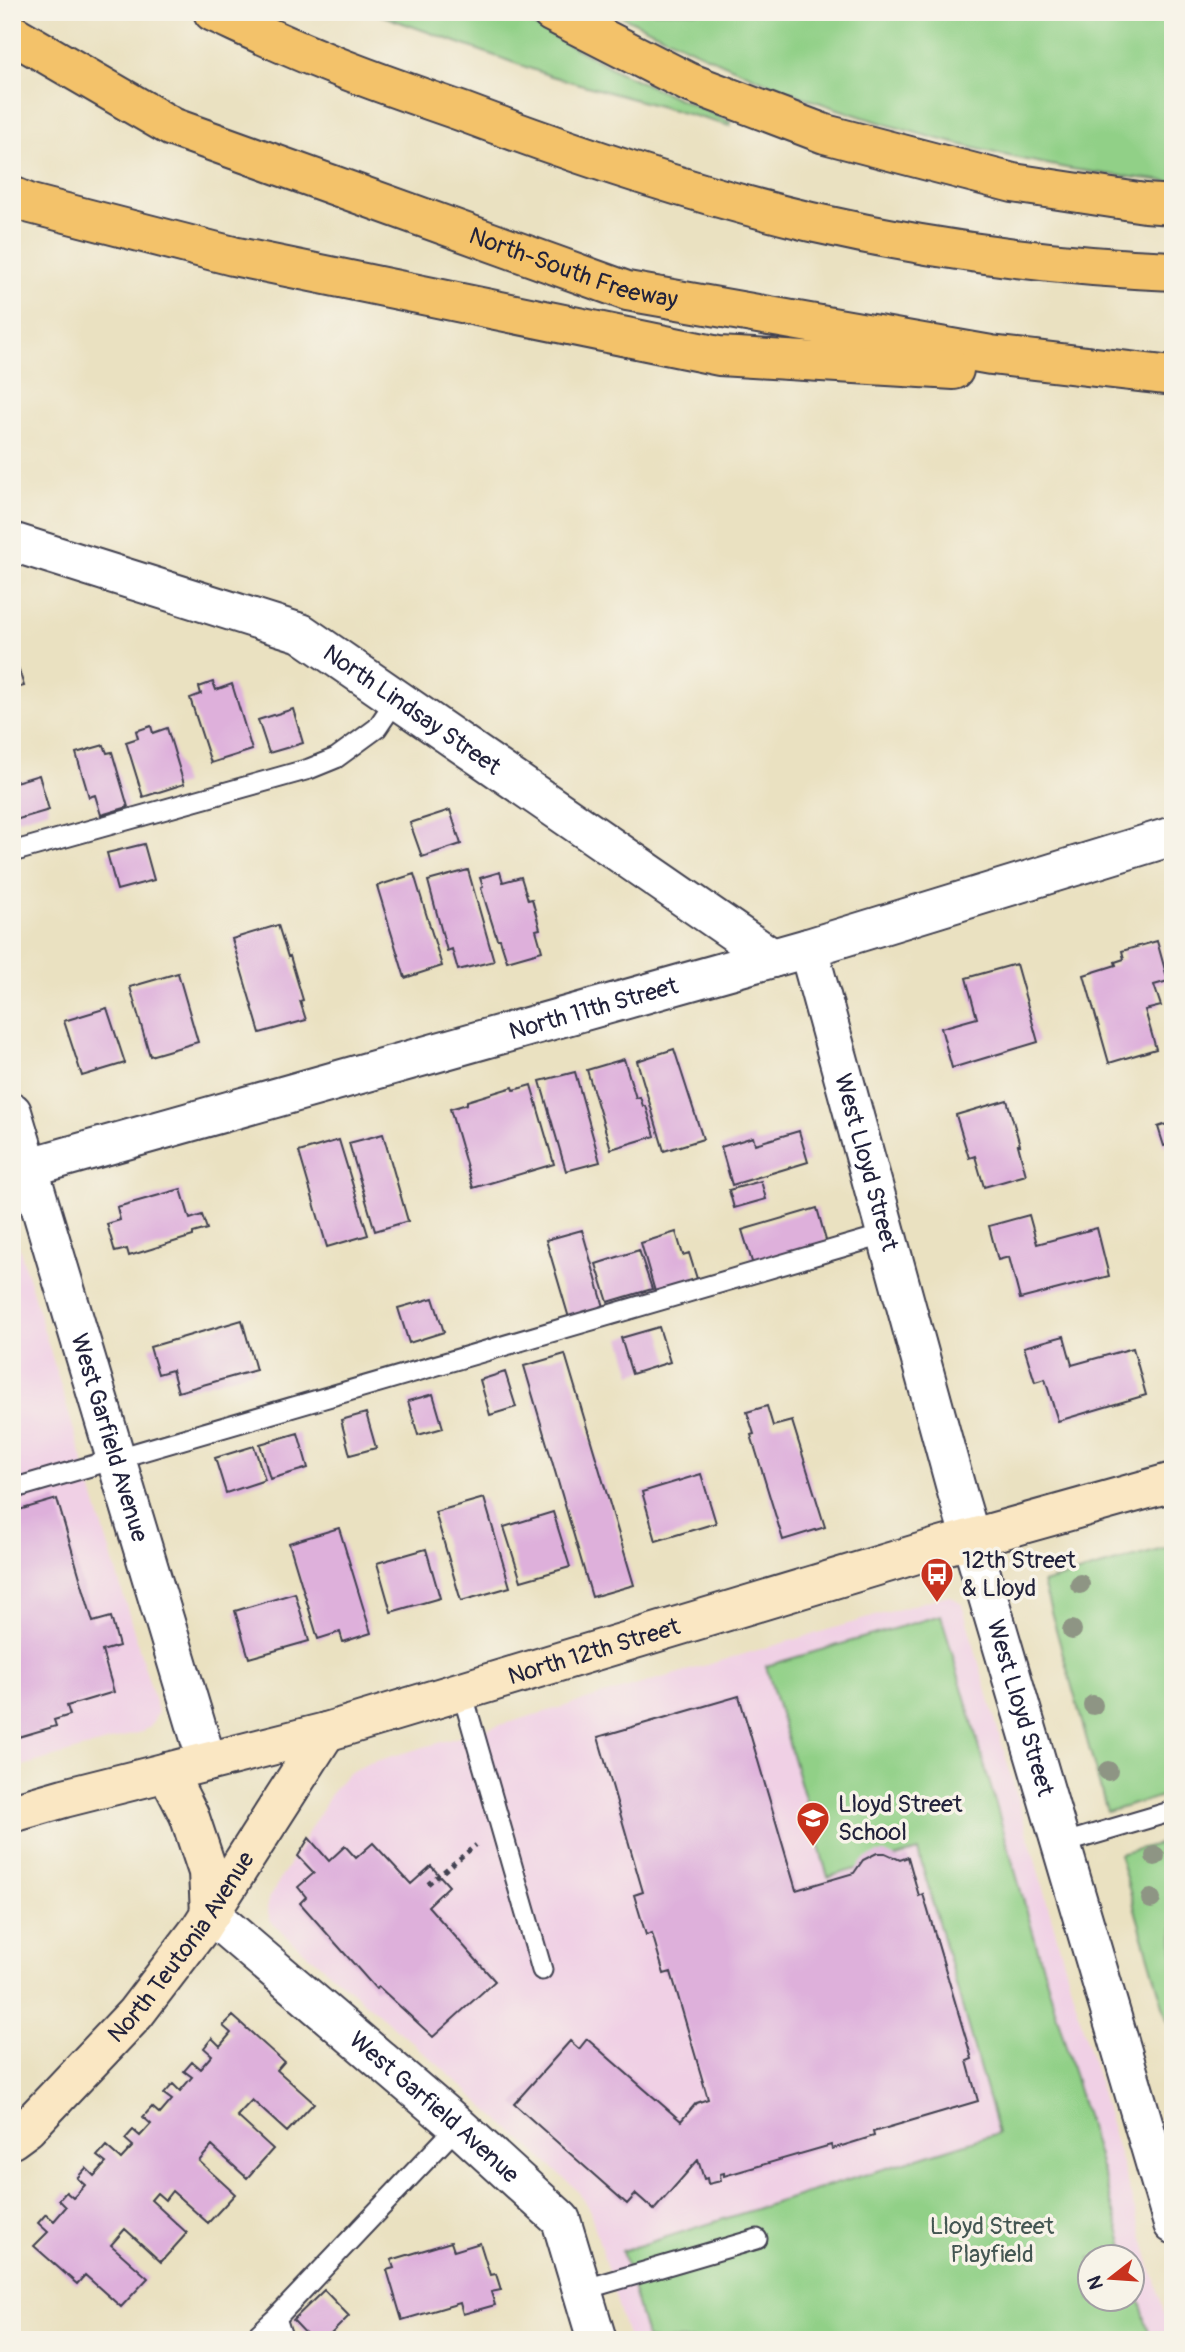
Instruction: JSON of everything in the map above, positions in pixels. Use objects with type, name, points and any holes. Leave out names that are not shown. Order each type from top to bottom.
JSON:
[{"type":"highway","points":[[213,12],[320,60],[527,136],[623,169],[810,222],[892,239],[1023,258],[1173,271]]},
{"type":"highway","points":[[551,12],[688,82],[825,135],[1013,183],[1173,205]]},
{"type":"highway","name":"North-South Freeway","points":[[12,34],[172,127],[627,291],[991,355],[1173,376]]},
{"type":"highway","points":[[12,196],[32,204],[233,256],[719,356],[1173,382]]},
{"type":"street","name":"North Lindsay Street","points":[[12,542],[301,633],[772,958]]},
{"type":"street","name":"North 11th Street","points":[[20,1169],[808,948],[1173,836]]},
{"type":"street","name":"West Lloyd Street","points":[[808,948],[971,1539],[1061,1843],[1159,2128],[1173,2224]]},
{"type":"street","name":"West Garfield Avenue","points":[[12,1112],[20,1169],[117,1459],[207,1762]]},
{"type":"street","name":"North 12th Street","points":[[12,1813],[326,1732],[971,1539],[1173,1482]]},
{"type":"street","name":"North Teutonia Avenue","points":[[12,2139],[27,2128],[135,2014],[210,1914],[326,1732]]},
{"type":"street","points":[[167,1772],[189,1815],[208,1872],[210,1914]]},
{"type":"street","name":"West Garfield Avenue","points":[[210,1914],[458,2126],[561,2220],[597,2340]]},
{"type":"lane","points":[[12,852],[327,762],[377,728],[397,700]]},
{"type":"lane","points":[[12,1489],[887,1234]]},
{"type":"lane","points":[[462,1692],[542,1970]]},
{"type":"lane","points":[[1061,1843],[1173,1811]]},
{"type":"lane","points":[[253,2340],[458,2126]]},
{"type":"lane","points":[[582,2290],[757,2239]]},
{"type":"lane","points":[[276,2318],[283,2340]]},
{"type":"path","points":[[428,1884],[500,1825]]},
{"type":"shaded area","points":[[12,1223],[158,1712],[150,1727],[141,1732],[12,1769]]},
{"type":"shaded area","name":"Lloyd Street School","points":[[951,1596],[962,1604],[1145,2244],[1076,2244],[1076,2314],[1146,2314],[1146,2249],[1172,2340],[628,2340],[590,2211],[578,2191],[427,2055],[270,1920],[267,1908],[270,1896],[334,1789],[347,1774],[369,1763]]},
{"type":"green space","points":[[372,12],[509,12],[619,72],[731,122],[730,126],[551,76]]},
{"type":"green space","points":[[613,12],[1173,12],[1173,182],[1025,160],[869,119],[759,79]]},
{"type":"green space","points":[[1173,1546],[1173,1793],[1107,1812],[1043,1583]]},
{"type":"green space","name":"Lloyd Street Playfield","points":[[941,1615],[1123,2244],[1076,2244],[1076,2314],[1144,2314],[1151,2340],[647,2340],[622,2251],[998,2133],[918,1851],[828,1877],[766,1666]]},
{"type":"green space","points":[[1173,1840],[1173,2040],[1119,1854]]},
{"type":"building","points":[[12,648],[24,686],[12,689]]},
{"type":"building","points":[[213,682],[216,690],[232,684],[252,750],[211,763],[190,698],[201,694],[199,687]]},
{"type":"building","points":[[293,709],[303,743],[269,753],[258,720]]},
{"type":"building","points":[[151,726],[153,733],[167,728],[184,784],[143,797],[126,742],[138,738],[136,731]]},
{"type":"building","points":[[104,745],[107,753],[112,752],[128,807],[101,815],[95,795],[89,797],[76,753]]},
{"type":"building","points":[[39,775],[49,810],[12,821],[12,783]]},
{"type":"building","points":[[450,810],[461,844],[422,857],[410,823]]},
{"type":"building","points":[[144,844],[154,880],[117,890],[107,853]]},
{"type":"building","points":[[468,870],[494,961],[458,970],[452,949],[447,951],[428,881]]},
{"type":"building","points":[[500,872],[503,882],[521,877],[528,900],[532,899],[540,929],[536,930],[542,951],[507,961],[500,939],[497,939],[480,878]]},
{"type":"building","points":[[414,874],[442,966],[405,978],[377,886]]},
{"type":"building","points":[[278,925],[303,1000],[300,1001],[306,1020],[260,1033],[232,939]]},
{"type":"building","points":[[1157,941],[1168,981],[1154,985],[1161,1006],[1145,1010],[1156,1049],[1109,1063],[1084,975],[1116,965],[1115,962],[1124,959],[1122,951]]},
{"type":"building","points":[[1016,964],[1038,1042],[952,1068],[941,1028],[977,1018],[966,978]]},
{"type":"building","points":[[178,973],[198,1042],[150,1056],[130,987]]},
{"type":"building","points":[[107,1008],[125,1063],[82,1076],[64,1021]]},
{"type":"building","points":[[674,1049],[703,1139],[664,1151],[637,1061]]},
{"type":"building","points":[[624,1059],[636,1098],[640,1097],[643,1106],[646,1106],[655,1136],[611,1149],[587,1070]]},
{"type":"building","points":[[575,1072],[600,1162],[566,1171],[540,1081]]},
{"type":"building","points":[[531,1085],[554,1164],[473,1188],[450,1109],[513,1087],[514,1090]]},
{"type":"building","points":[[1007,1100],[1026,1175],[984,1187],[975,1156],[969,1158],[956,1115]]},
{"type":"building","points":[[1173,1122],[1173,1143],[1164,1146],[1158,1127]]},
{"type":"building","points":[[799,1131],[808,1162],[732,1185],[721,1147],[753,1137],[755,1144]]},
{"type":"building","points":[[383,1134],[408,1221],[375,1231],[349,1143]]},
{"type":"building","points":[[339,1140],[368,1235],[327,1247],[299,1152]]},
{"type":"building","points":[[761,1181],[766,1199],[734,1208],[729,1190]]},
{"type":"building","points":[[181,1189],[190,1219],[202,1215],[207,1229],[129,1256],[127,1249],[115,1252],[107,1224],[120,1220],[117,1207]]},
{"type":"building","points":[[817,1208],[827,1244],[753,1265],[742,1230]]},
{"type":"building","points":[[1029,1215],[1037,1244],[1097,1228],[1109,1276],[1020,1299],[1009,1257],[998,1260],[989,1226]]},
{"type":"building","points":[[582,1230],[604,1307],[569,1318],[546,1240]]},
{"type":"building","points":[[676,1232],[683,1255],[689,1253],[698,1282],[656,1295],[641,1243]]},
{"type":"building","points":[[639,1250],[652,1289],[608,1302],[596,1264]]},
{"type":"building","points":[[433,1298],[444,1332],[409,1343],[398,1308]]},
{"type":"building","points":[[242,1320],[256,1370],[178,1392],[172,1370],[158,1374],[150,1347]]},
{"type":"building","points":[[659,1327],[670,1362],[632,1374],[621,1338]]},
{"type":"building","points":[[1064,1336],[1072,1365],[1133,1348],[1146,1395],[1058,1421],[1045,1379],[1035,1382],[1024,1347]]},
{"type":"building","points":[[565,1354],[634,1585],[592,1597],[524,1366]]},
{"type":"building","points":[[505,1372],[516,1407],[490,1415],[480,1380]]},
{"type":"building","points":[[433,1394],[443,1428],[418,1435],[408,1401]]},
{"type":"building","points":[[767,1406],[773,1426],[792,1421],[825,1527],[783,1540],[751,1435],[754,1434],[747,1412]]},
{"type":"building","points":[[366,1413],[376,1448],[350,1455],[341,1420]]},
{"type":"building","points":[[298,1433],[308,1468],[270,1479],[260,1444]]},
{"type":"building","points":[[254,1446],[265,1480],[226,1493],[215,1458]]},
{"type":"building","points":[[701,1474],[716,1523],[656,1541],[642,1492]]},
{"type":"building","points":[[484,1498],[510,1587],[461,1601],[435,1512]]},
{"type":"building","points":[[57,1499],[93,1622],[111,1617],[119,1646],[102,1651],[114,1692],[67,1706],[70,1715],[54,1720],[56,1726],[12,1739],[12,1512]]},
{"type":"building","points":[[553,1512],[570,1567],[521,1581],[504,1527]]},
{"type":"building","points":[[339,1528],[371,1633],[343,1642],[340,1632],[318,1639],[289,1543]]},
{"type":"building","points":[[426,1549],[440,1598],[391,1612],[377,1563]]},
{"type":"building","points":[[295,1593],[309,1641],[249,1658],[235,1611]]},
{"type":"building","points":[[739,1696],[796,1890],[854,1873],[863,1860],[877,1853],[885,1853],[900,1860],[908,1857],[919,1896],[923,1894],[972,2059],[967,2061],[978,2101],[873,2132],[874,2136],[832,2149],[831,2145],[724,2176],[724,2173],[720,2174],[721,2181],[708,2184],[698,2160],[654,2210],[636,2194],[627,2204],[514,2104],[570,2041],[579,2049],[587,2039],[681,2121],[696,2103],[708,2099],[671,1972],[664,1974],[652,1933],[646,1935],[634,1895],[643,1892],[598,1737]]},
{"type":"building","points":[[309,1838],[329,1861],[345,1846],[356,1858],[373,1843],[411,1884],[431,1866],[449,1886],[428,1906],[495,1981],[433,2037],[379,1987],[376,1989],[300,1903],[306,1897],[298,1887],[314,1873],[298,1856]]},
{"type":"building","points":[[233,2016],[284,2062],[277,2070],[314,2103],[287,2132],[252,2100],[237,2116],[273,2149],[247,2178],[212,2146],[199,2161],[235,2194],[208,2223],[172,2191],[165,2200],[157,2193],[151,2200],[187,2233],[161,2262],[125,2229],[111,2245],[148,2278],[121,2307],[85,2275],[77,2284],[34,2246],[48,2232],[38,2223],[46,2214],[54,2221],[66,2207],[59,2200],[66,2192],[73,2198],[85,2185],[77,2178],[86,2168],[94,2176],[106,2163],[97,2156],[106,2146],[121,2159],[133,2146],[125,2139],[133,2130],[140,2136],[151,2124],[143,2117],[152,2107],[160,2114],[172,2100],[164,2094],[173,2084],[180,2091],[192,2077],[184,2071],[192,2062],[200,2069],[212,2055],[204,2048],[212,2038],[220,2046],[231,2033],[223,2026]]},
{"type":"building","points":[[451,2242],[454,2251],[480,2243],[490,2275],[496,2274],[501,2290],[491,2292],[495,2305],[463,2314],[460,2303],[402,2320],[387,2270],[394,2268],[391,2260]]},
{"type":"building","points":[[324,2290],[349,2316],[325,2340],[312,2340],[293,2320]]},
{"type":"place","name":"12th Street & Lloyd","points":[[937,1604]]},
{"type":"place","name":"Lloyd Street School","points":[[813,1848]]}]
